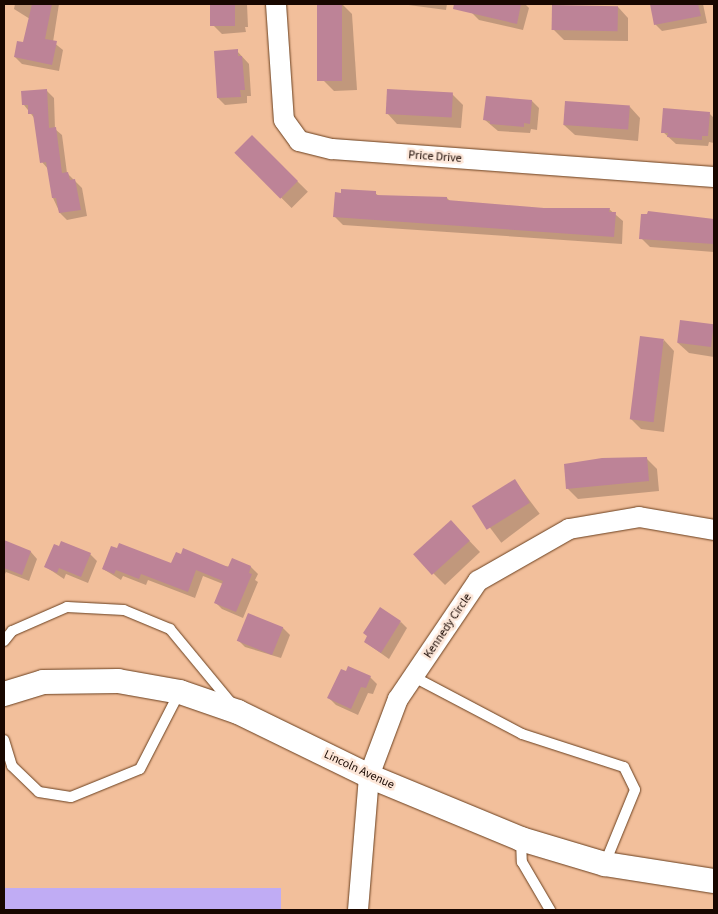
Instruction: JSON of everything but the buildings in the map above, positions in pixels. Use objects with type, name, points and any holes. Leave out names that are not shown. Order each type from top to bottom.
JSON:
[{"type":"street","name":"Price Drive","points":[[276,4],[284,120],[299,141],[332,149],[714,177]]},
{"type":"street","name":"Kennedy Circle","points":[[358,910],[369,776],[398,699],[478,581],[569,529],[639,517],[714,530]]},
{"type":"street","name":"Lincoln Avenue","points":[[4,694],[43,682],[118,681],[180,692],[238,712],[369,776],[521,839],[605,864],[714,881]]},
{"type":"lane","points":[[4,641],[12,631],[67,607],[124,610],[170,629],[238,712]]},
{"type":"lane","points":[[414,677],[522,734],[624,767],[636,790],[605,864]]},
{"type":"lane","points":[[4,740],[12,766],[39,792],[71,797],[140,769],[180,692]]},
{"type":"lane","points":[[521,839],[522,862],[550,910]]},
{"type":"shaded area","points":[[4,888],[281,888],[281,910],[4,910]]}]
